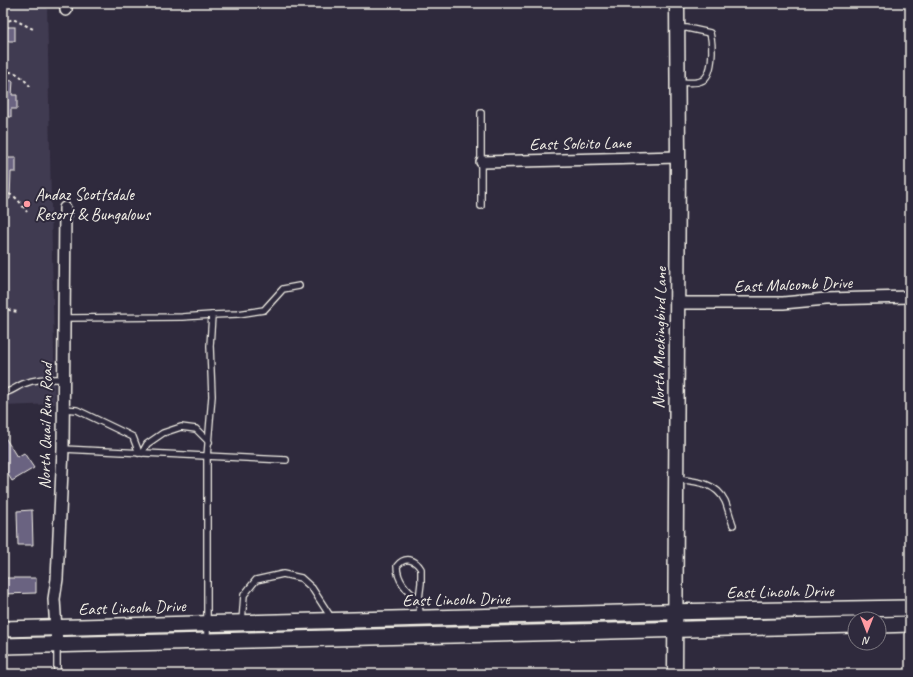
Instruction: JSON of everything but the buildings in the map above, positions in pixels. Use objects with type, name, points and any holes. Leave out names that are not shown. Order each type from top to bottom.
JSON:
[{"type":"main road","name":"East Lincoln Drive","points":[[3,629],[675,612],[910,608]]},
{"type":"main road","points":[[887,618],[890,609]]},
{"type":"main road","points":[[416,636],[419,618]]},
{"type":"main road","points":[[887,624],[910,624]]},
{"type":"main road","name":"East Lincoln Drive","points":[[3,646],[847,625]]},
{"type":"street","name":"North Mockingbird Lane","points":[[675,674],[678,303],[677,3]]},
{"type":"street","name":"East Solcito Lane","points":[[482,162],[678,158]]},
{"type":"street","name":"North Quail Run Road","points":[[57,644],[54,599],[57,579],[63,449],[65,208]]},
{"type":"street","name":"East Malcomb Drive","points":[[678,303],[783,303],[826,299],[910,297]]},
{"type":"lane","points":[[677,28],[687,28],[710,34],[712,42],[711,62],[706,78],[700,82],[678,82]]},
{"type":"lane","points":[[481,113],[481,206]]},
{"type":"lane","points":[[64,318],[182,317],[238,314],[264,310],[283,289],[298,286]]},
{"type":"lane","points":[[207,641],[207,457],[212,396],[210,346],[212,315]]},
{"type":"lane","points":[[3,393],[37,379],[64,379]]},
{"type":"lane","points":[[63,409],[77,410],[133,437],[140,453]]},
{"type":"lane","points":[[140,453],[147,444],[163,433],[181,427],[196,430],[209,442]]},
{"type":"lane","points":[[63,449],[286,460]]},
{"type":"lane","points":[[676,479],[698,481],[709,485],[718,491],[726,502],[733,524]]},
{"type":"lane","points":[[419,599],[409,592],[398,576],[397,566],[404,560],[409,559],[413,561],[421,569],[419,618]]},
{"type":"lane","points":[[242,623],[244,595],[256,580],[283,574],[301,578],[312,588],[333,620]]},
{"type":"lane","points":[[57,644],[57,674]]},
{"type":"path","points":[[3,23],[13,19],[33,28]]},
{"type":"path","points":[[3,73],[14,71],[18,73],[31,87]]},
{"type":"path","points":[[3,194],[11,194],[14,196],[27,212]]},
{"type":"path","points":[[3,306],[11,311],[18,312]]},
{"type":"shaded area","name":"Andaz Scottsdale Resort & Bungalows","points":[[3,3],[47,3],[55,404],[3,406]]},
{"type":"place","name":"Andaz Scottsdale Resort & Bungalows","points":[[27,204]]}]
